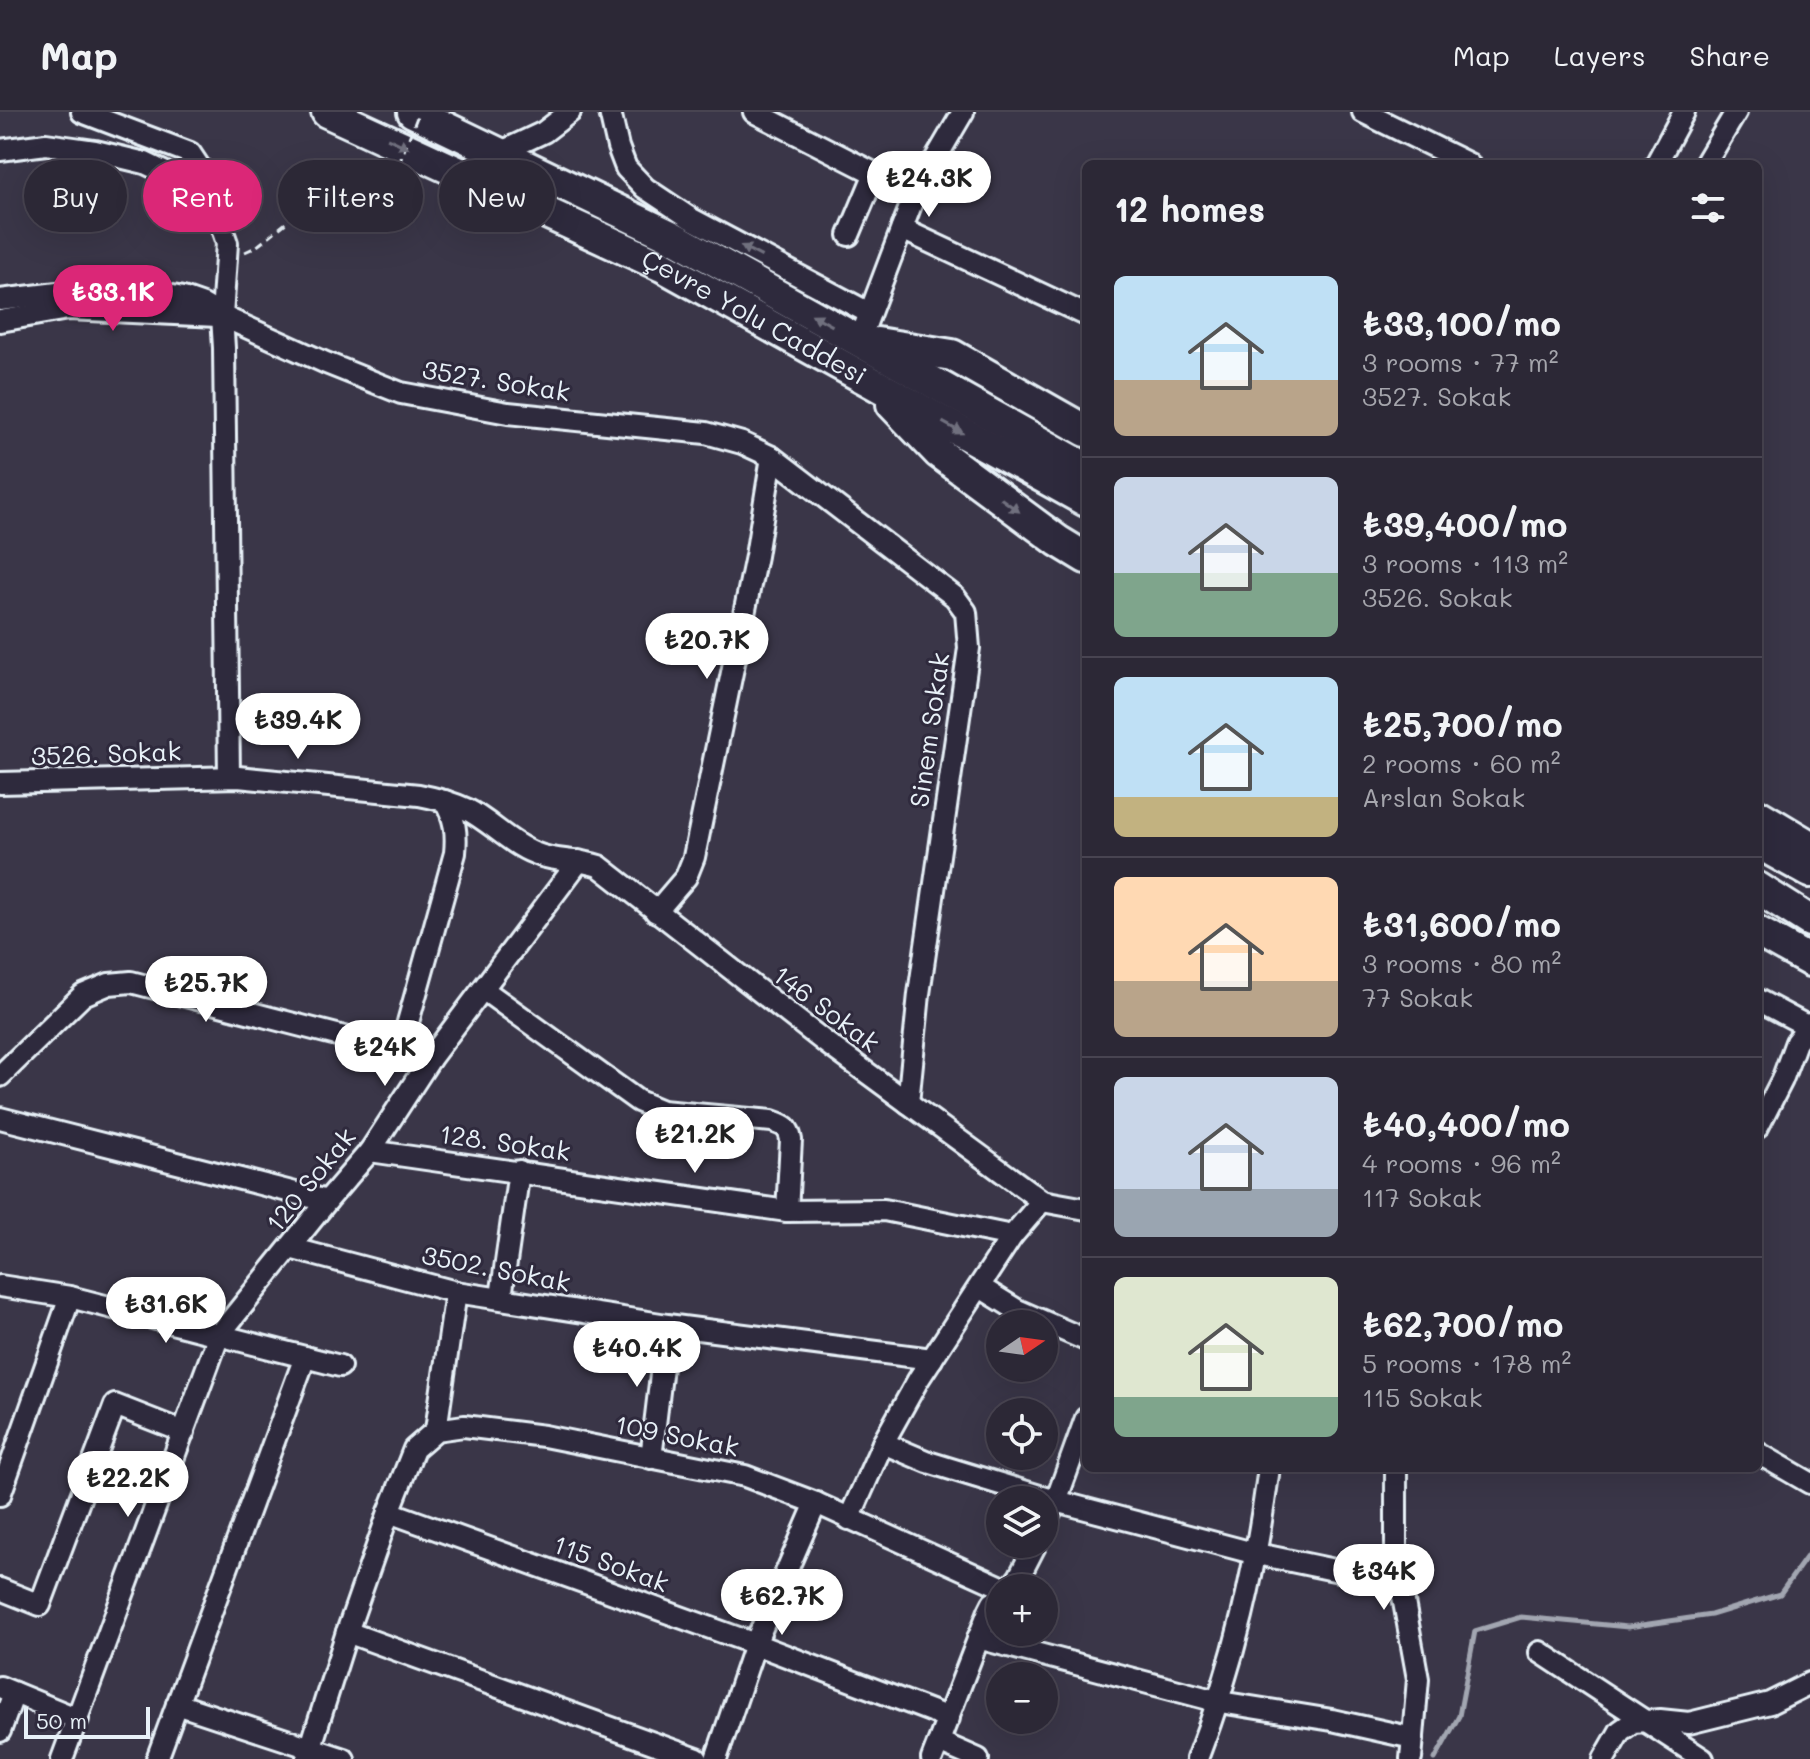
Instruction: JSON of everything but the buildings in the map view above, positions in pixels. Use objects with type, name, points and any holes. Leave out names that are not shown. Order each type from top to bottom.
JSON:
[{"type":"highway","name":"Çevre Yolu Caddesi","points":[[327,112],[662,266],[1082,499]]},
{"type":"highway","name":"Çevre Yolu Caddesi","points":[[413,112],[864,327],[1082,465]]},
{"type":"highway","points":[[864,327],[952,355],[1082,429]]},
{"type":"highway","points":[[868,380],[939,453],[1082,556]]},
{"type":"highway","points":[[1762,817],[1810,846]]},
{"type":"highway","points":[[1762,842],[1810,863]]},
{"type":"highway","points":[[1762,842],[1810,872]]},
{"type":"highway","points":[[1762,875],[1810,902]]},
{"type":"highway","points":[[1762,891],[1810,921]]},
{"type":"highway","points":[[1762,934],[1810,961]]},
{"type":"street","points":[[82,112],[190,153],[195,160]]},
{"type":"street","points":[[499,153],[544,132],[570,112]]},
{"type":"street","points":[[610,112],[626,168],[645,188],[864,327],[915,194],[963,112]]},
{"type":"street","points":[[754,112],[915,194]]},
{"type":"street","points":[[1363,112],[1461,160]]},
{"type":"street","points":[[1658,160],[1684,112]]},
{"type":"street","points":[[1707,160],[1736,112]]},
{"type":"street","points":[[0,150],[46,144],[143,163]]},
{"type":"street","points":[[849,235],[875,173]]},
{"type":"street","points":[[902,229],[1082,313]]},
{"type":"street","points":[[223,232],[227,243],[222,316],[229,777]]},
{"type":"street","name":"3527. Sokak","points":[[0,300],[74,291],[152,292],[193,301],[401,393],[508,413],[706,433],[742,443],[772,457]]},
{"type":"street","name":"3527. Sokak","points":[[0,321],[68,309],[222,316]]},
{"type":"street","points":[[656,912],[686,877],[694,857],[756,556],[772,457]]},
{"type":"street","name":"Sinem Sokak","points":[[772,457],[955,597],[966,612],[969,648],[919,994],[908,1103]]},
{"type":"street","name":"3526. Sokak","points":[[0,783],[229,777],[419,795],[467,809],[529,851],[553,861],[579,861]]},
{"type":"street","points":[[400,1051],[455,853],[457,831],[445,801]]},
{"type":"street","name":"146 Sokak","points":[[579,861],[599,866],[908,1103],[1042,1201]]},
{"type":"street","name":"120 Sokak","points":[[62,1759],[219,1335],[370,1151],[430,1059],[579,861]]},
{"type":"street","points":[[0,1076],[83,995],[109,984],[131,982],[430,1059]]},
{"type":"street","points":[[484,990],[638,1101],[662,1111],[772,1121],[785,1125],[790,1130],[791,1140],[787,1211]]},
{"type":"street","points":[[1762,1002],[1808,1025],[1796,1042],[1782,1080],[1762,1119]]},
{"type":"street","points":[[0,1118],[327,1201]]},
{"type":"street","name":"128. Sokak","points":[[370,1151],[787,1211],[884,1210],[1012,1236]]},
{"type":"street","points":[[501,1297],[519,1171]]},
{"type":"street","points":[[849,1519],[883,1443],[932,1359],[1012,1236],[1042,1201],[1082,1208]]},
{"type":"street","name":"3502. Sokak","points":[[290,1248],[456,1292],[667,1325],[932,1359]]},
{"type":"street","points":[[0,1286],[70,1297],[340,1366]]},
{"type":"street","points":[[980,1287],[1017,1310],[1082,1338]]},
{"type":"street","points":[[309,1753],[389,1512],[414,1449],[436,1430],[456,1292]]},
{"type":"street","points":[[0,1495],[70,1297]]},
{"type":"street","points":[[651,1458],[667,1325]]},
{"type":"street","points":[[157,1759],[305,1357]]},
{"type":"street","points":[[0,1589],[40,1605],[115,1405],[184,1432]]},
{"type":"street","name":"109 Sokak","points":[[436,1430],[464,1426],[544,1436],[745,1476],[816,1503],[986,1579]]},
{"type":"street","points":[[1058,1495],[1082,1429]]},
{"type":"street","points":[[883,1443],[928,1462],[1007,1486]]},
{"type":"street","points":[[1762,1455],[1808,1482]]},
{"type":"street","points":[[1197,1759],[1220,1702],[1245,1613],[1268,1472]]},
{"type":"street","points":[[978,1638],[1220,1702],[1332,1720],[1412,1749],[1418,1679],[1396,1558],[1396,1472]]},
{"type":"street","points":[[1058,1502],[1257,1554],[1402,1584]]},
{"type":"street","points":[[716,1759],[755,1644],[816,1503]]},
{"type":"street","name":"115 Sokak","points":[[389,1512],[755,1644],[949,1718]]},
{"type":"street","points":[[978,1759],[936,1750],[986,1619]]},
{"type":"street","points":[[347,1632],[697,1759]]},
{"type":"street","points":[[1540,1652],[1703,1759]]},
{"type":"street","points":[[1604,1759],[1620,1731],[1633,1722],[1689,1723],[1770,1703],[1810,1683]]},
{"type":"street","points":[[0,1731],[7,1690],[78,1719]]},
{"type":"street","points":[[177,1704],[309,1753],[344,1759]]},
{"type":"path","points":[[226,256],[256,247],[330,194],[347,189],[359,190],[399,206],[416,180],[399,172],[397,176],[395,178],[405,183],[407,179],[395,174],[419,112]]},
{"type":"waterway","points":[[1435,1759],[1459,1716],[1475,1631],[1521,1617],[1628,1627],[1711,1615],[1780,1594],[1810,1552]]}]
